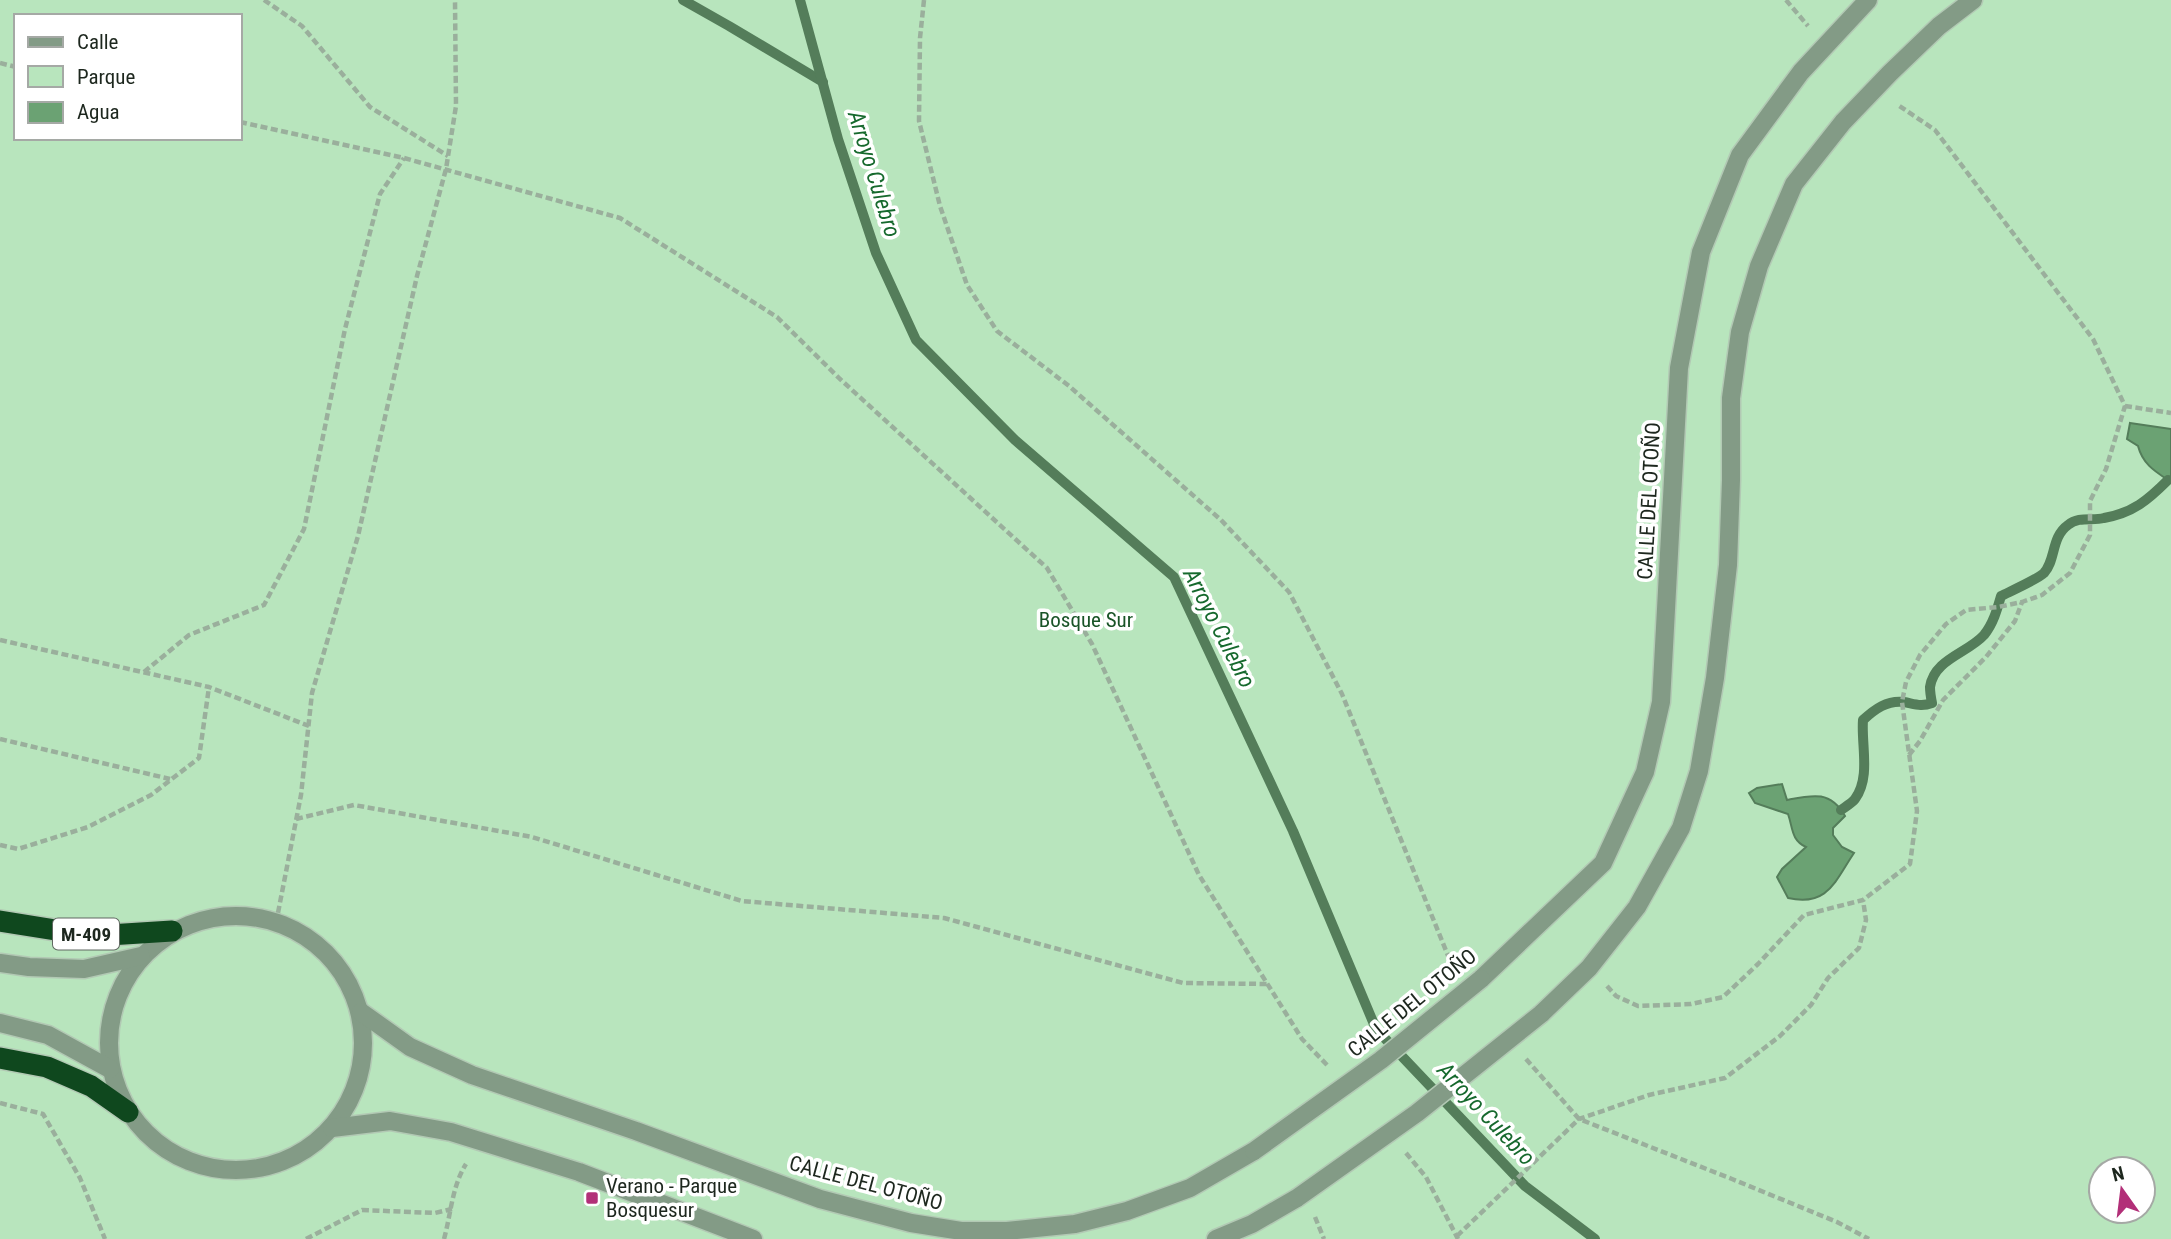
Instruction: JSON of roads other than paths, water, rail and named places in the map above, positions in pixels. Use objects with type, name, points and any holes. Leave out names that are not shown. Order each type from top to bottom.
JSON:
[{"type":"highway","name":"M-409","points":[[0,921],[93,936],[172,931]]},
{"type":"highway","points":[[0,1058],[47,1068],[91,1086],[128,1112]]},
{"type":"street","name":"CALLE DEL OTOÑO","points":[[361,1012],[410,1047],[472,1075],[636,1131],[820,1199],[911,1223],[961,1231],[1007,1231],[1075,1224],[1127,1211],[1190,1188],[1254,1151],[1381,1060],[1481,979],[1603,863],[1645,772],[1661,702],[1679,368],[1701,252],[1740,155],[1801,72],[1868,0]]},
{"type":"street","points":[[1216,1239],[1252,1224],[1297,1198],[1417,1113],[1541,1014],[1590,968],[1637,907],[1681,828],[1699,771],[1715,678],[1728,565],[1731,398],[1740,332],[1759,266],[1794,184],[1843,122],[1939,26],[1973,0]]},
{"type":"street","points":[[252,915],[301,931],[344,972],[361,1012],[365,1055],[357,1087],[332,1128],[301,1154],[259,1169],[203,1167],[154,1142],[128,1112],[110,1069],[108,1040],[115,1000],[141,957],[172,931],[252,915]]},
{"type":"street","points":[[0,962],[29,967],[85,969],[141,957]]},
{"type":"street","points":[[0,1023],[48,1035],[110,1069]]},
{"type":"street","points":[[332,1128],[390,1121],[451,1132],[579,1172],[753,1239]]},
{"type":"water","points":[[2130,423],[2171,429],[2171,482],[2151,467],[2138,446],[2127,439]]},
{"type":"water","points":[[1782,784],[1787,800],[1820,796],[1833,802],[1845,816],[1833,828],[1833,835],[1842,847],[1854,853],[1829,889],[1813,899],[1788,898],[1777,877],[1806,847],[1795,837],[1788,814],[1755,803],[1749,793],[1757,788]]},
{"type":"waterway","points":[[683,0],[823,82]]},
{"type":"waterway","name":"Arroyo Culebro","points":[[800,0],[838,139],[876,253],[916,340],[1015,440],[1174,577],[1293,831],[1376,1029],[1525,1186],[1595,1239]]},
{"type":"waterway","points":[[1841,810],[1855,799],[1863,781],[1863,720],[1892,702],[1921,705],[1932,703],[1930,687],[1938,670],[1984,635],[1992,622],[2001,596],[2044,573],[2056,542],[2068,525],[2077,521],[2114,516],[2132,509],[2168,480]]},
{"type":"place","name":"Verano - Parque Bosquesur","points":[[592,1198]]},
{"type":"park label","name":"Bosque Sur","points":[[1086,620]]}]
